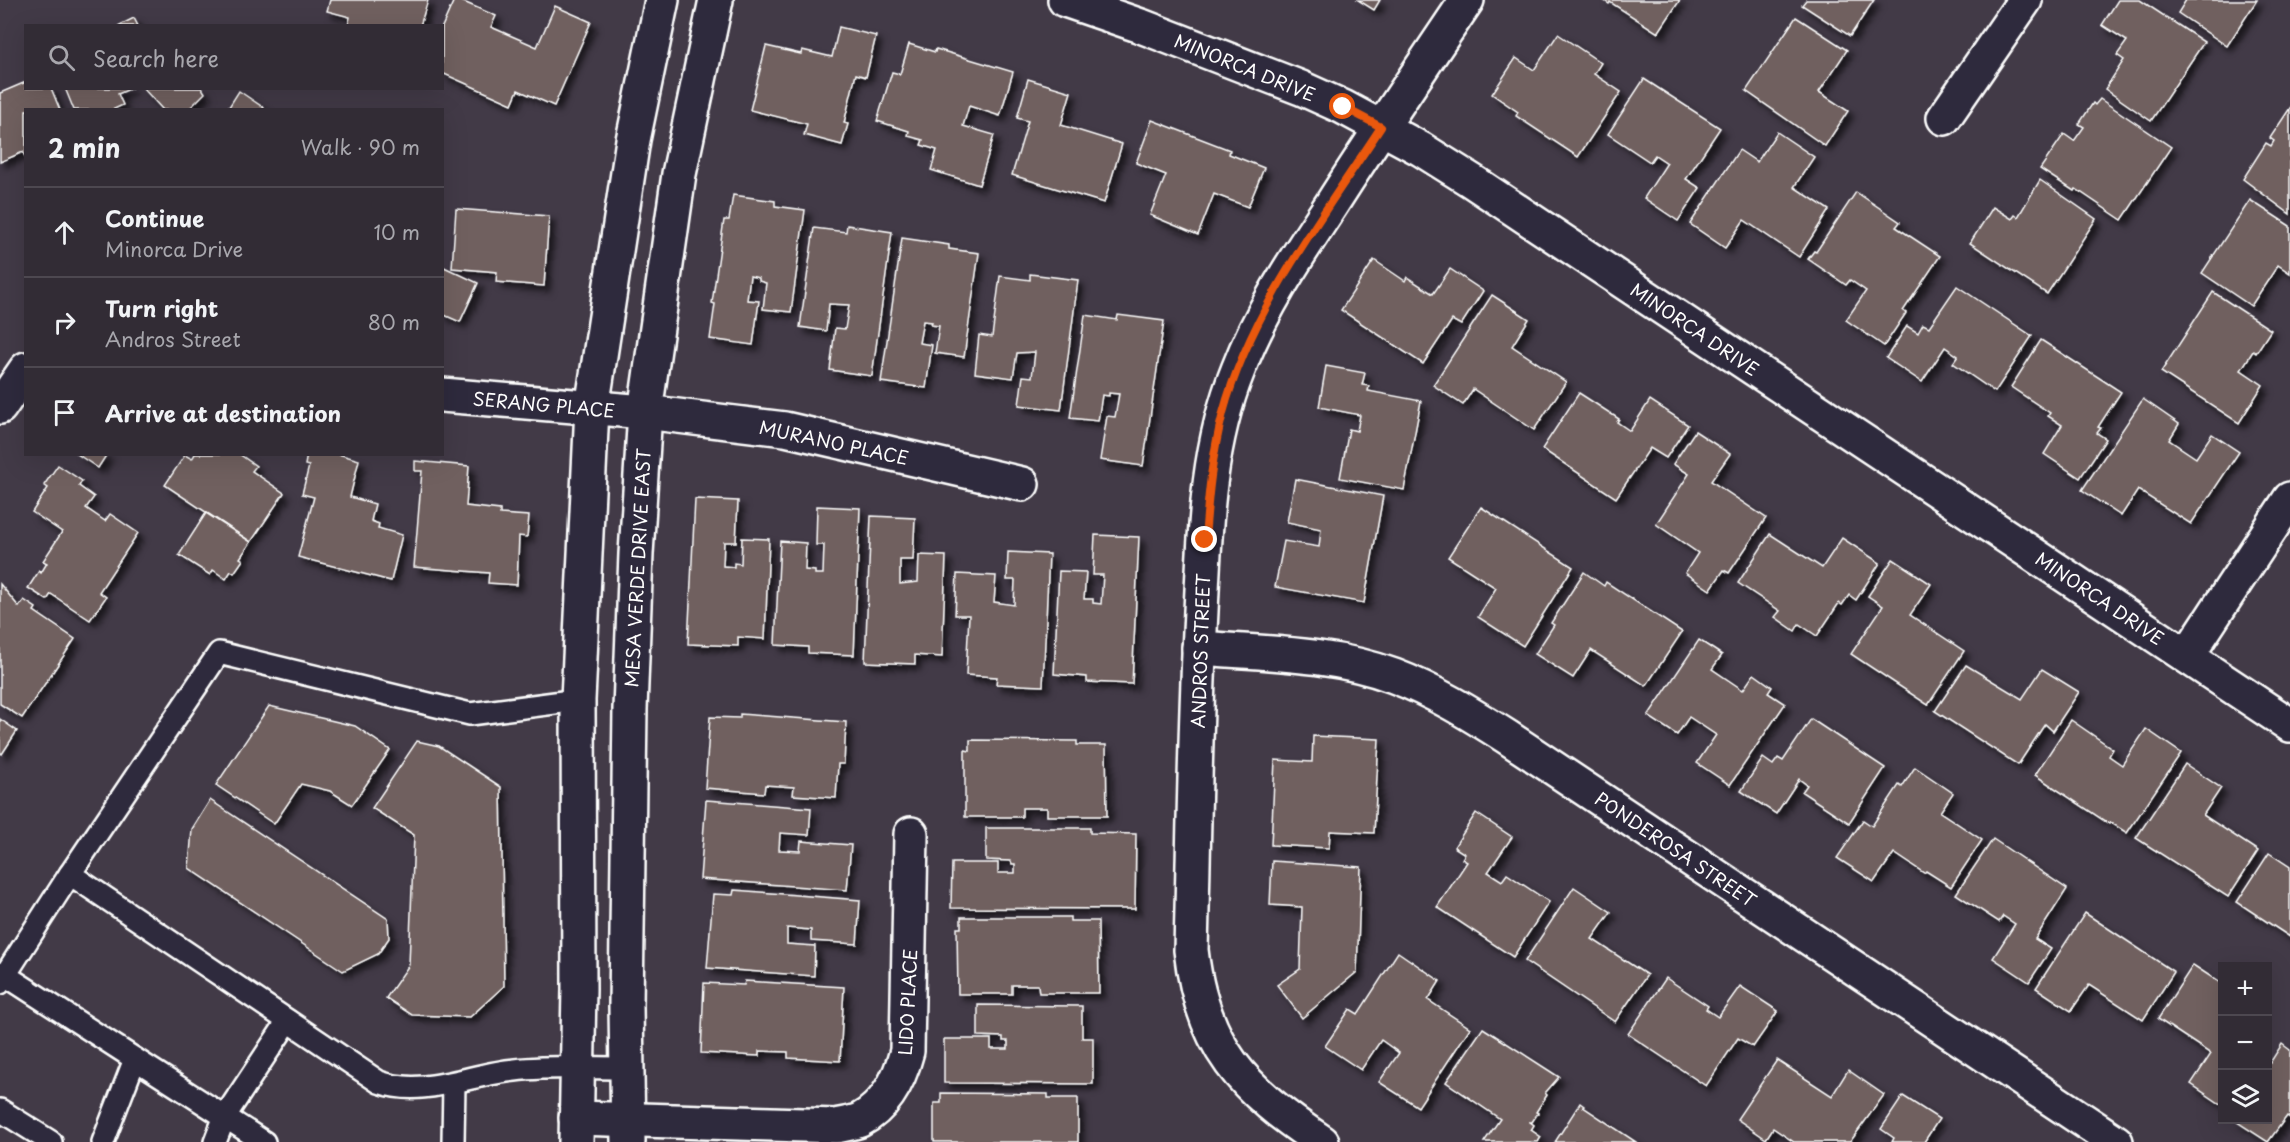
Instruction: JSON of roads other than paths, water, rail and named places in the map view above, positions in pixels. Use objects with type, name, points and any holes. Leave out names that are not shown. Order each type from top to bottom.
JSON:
[{"type":"street","points":[[576,1130],[579,989],[578,700],[592,408],[633,140],[662,0]]},
{"type":"street","name":"MESA VERDE DRIVE EAST","points":[[628,1131],[626,1068],[631,697],[636,554],[645,412],[679,174],[716,0]]},
{"type":"street","name":"MINORCA DRIVE","points":[[1065,0],[1142,26],[1301,88],[1381,127],[1472,181],[2290,725]]},
{"type":"street","name":"ANDROS STREET","points":[[1322,1142],[1292,1122],[1246,1082],[1229,1061],[1214,1037],[1195,982],[1191,950],[1199,648],[1205,540],[1213,455],[1223,412],[1252,335],[1290,268],[1467,0]]},
{"type":"street","points":[[1944,118],[2025,0]]},
{"type":"street","points":[[0,407],[24,372]]},
{"type":"street","name":"SERANG PLACE","points":[[444,395],[645,412]]},
{"type":"street","name":"MURANO PLACE","points":[[645,412],[785,429],[1022,484]]},
{"type":"street","points":[[2187,656],[2290,499]]},
{"type":"street","name":"PONDEROSA STREET","points":[[1199,648],[1331,660],[1393,675],[1428,690],[1507,737],[2116,1142]]},
{"type":"street","name":"LIDO PLACE","points":[[576,1130],[837,1126],[859,1120],[880,1103],[894,1087],[903,1068],[907,1051],[911,834]]},
{"type":"lane","points":[[264,1142],[135,1059],[3,979],[70,874],[219,653],[470,714],[578,700]]},
{"type":"lane","points":[[70,874],[380,1082],[394,1087],[410,1088],[454,1083],[488,1073],[517,1069],[626,1068]]},
{"type":"lane","points":[[215,1142],[225,1116],[288,1021]]},
{"type":"lane","points":[[103,1142],[135,1059]]},
{"type":"lane","points":[[453,1142],[454,1083]]},
{"type":"lane","points":[[0,1110],[51,1142]]}]
